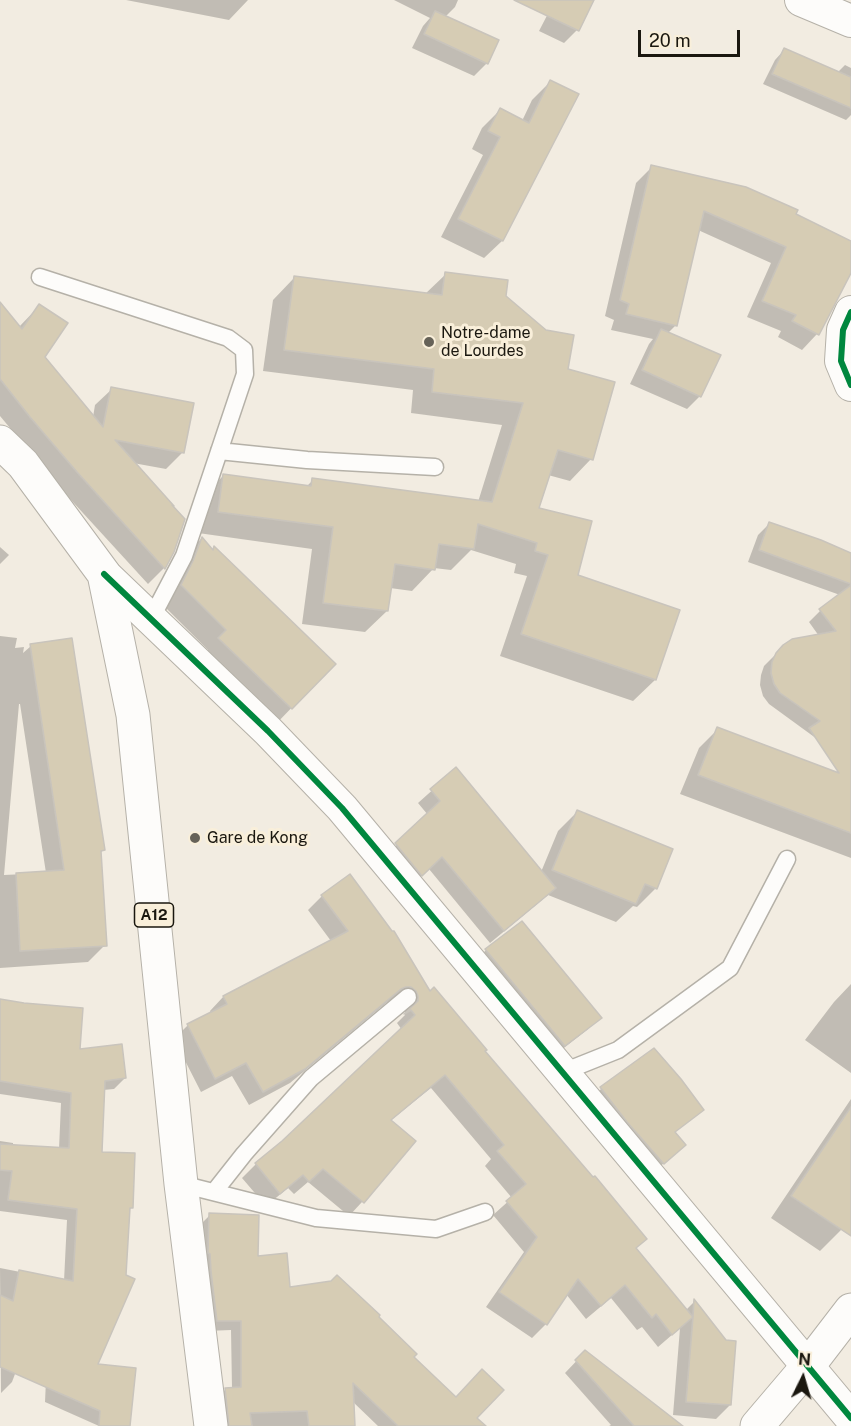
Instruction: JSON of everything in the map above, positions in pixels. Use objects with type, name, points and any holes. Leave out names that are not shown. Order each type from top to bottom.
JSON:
[{"type":"main road","name":"A12","points":[[0,442],[23,464],[104,574],[134,715],[181,1185],[211,1426]]},
{"type":"main road","points":[[757,1426],[808,1366],[851,1310]]},
{"type":"street","points":[[801,0],[851,21]]},
{"type":"street","points":[[851,312],[843,330],[841,361],[851,385]]},
{"type":"street","points":[[104,574],[268,731],[342,808],[851,1418]]},
{"type":"lane","points":[[40,277],[228,338],[244,350],[245,374],[184,556],[151,619]]},
{"type":"lane","points":[[219,451],[307,460],[435,467]]},
{"type":"lane","points":[[563,1072],[618,1050],[730,968],[787,859]]},
{"type":"lane","points":[[214,1192],[311,1078],[408,997]]},
{"type":"lane","points":[[181,1185],[316,1218],[436,1229],[485,1212]]},
{"type":"building","points":[[514,0],[594,0],[579,31]]},
{"type":"building","points":[[435,11],[499,40],[488,64],[424,34]]},
{"type":"building","points":[[784,48],[851,77],[851,108],[772,74]]},
{"type":"building","points":[[550,80],[579,94],[503,241],[458,219],[500,137],[488,131],[500,108],[529,123]]},
{"type":"building","points":[[651,165],[746,187],[798,210],[796,214],[851,241],[851,273],[819,335],[792,321],[796,315],[762,301],[786,247],[704,211],[677,326],[626,314],[629,304],[620,300]]},
{"type":"building","points":[[445,272],[508,280],[506,296],[546,330],[574,335],[568,369],[615,382],[593,460],[558,450],[539,508],[592,521],[578,575],[680,610],[656,680],[521,634],[548,555],[535,551],[537,543],[478,524],[474,549],[439,544],[435,570],[395,564],[388,611],[323,603],[333,527],[218,512],[223,474],[311,486],[312,478],[492,502],[523,403],[432,392],[434,369],[284,350],[294,276],[442,295]]},
{"type":"building","points":[[0,302],[22,329],[39,304],[68,323],[45,357],[103,427],[111,387],[194,403],[184,453],[115,440],[185,519],[174,552],[165,569],[77,472],[0,379]]},
{"type":"building","points":[[661,329],[721,355],[701,397],[642,370]]},
{"type":"building","points":[[769,522],[851,553],[851,584],[759,550]]},
{"type":"building","points":[[202,537],[213,550],[214,546],[336,664],[292,709],[218,638],[226,630],[181,585]]},
{"type":"building","points":[[851,585],[851,833],[698,775],[717,727],[839,773],[809,728],[820,721],[780,693],[771,673],[776,653],[792,639],[836,631],[819,609]]},
{"type":"building","points":[[72,638],[105,850],[101,851],[107,946],[20,951],[16,873],[64,870],[30,644]]},
{"type":"building","points":[[456,767],[556,888],[504,931],[442,857],[422,876],[395,843],[440,801],[430,789]]},
{"type":"building","points":[[577,810],[673,849],[657,889],[645,884],[636,904],[552,870]]},
{"type":"building","points":[[350,874],[394,931],[430,991],[434,987],[487,1050],[485,1051],[647,1239],[636,1248],[693,1317],[672,1335],[656,1314],[652,1318],[625,1285],[601,1306],[578,1279],[547,1325],[499,1292],[537,1237],[506,1201],[526,1184],[497,1151],[504,1145],[445,1075],[391,1120],[416,1141],[364,1203],[323,1169],[309,1182],[303,1175],[280,1194],[255,1163],[282,1141],[415,1015],[411,1010],[404,1014],[418,1001],[416,991],[411,987],[401,989],[305,1069],[263,1092],[246,1063],[215,1079],[187,1024],[227,1004],[223,996],[348,931],[321,895]]},
{"type":"building","points":[[522,921],[602,1018],[565,1046],[485,949]]},
{"type":"building","points":[[0,999],[83,1008],[80,1049],[122,1044],[126,1078],[105,1081],[102,1152],[135,1153],[133,1208],[130,1208],[126,1275],[135,1279],[98,1364],[136,1368],[130,1426],[99,1426],[100,1411],[0,1367],[0,1295],[13,1301],[19,1270],[73,1281],[77,1209],[8,1200],[12,1171],[0,1170],[0,1144],[69,1148],[71,1093],[0,1081]]},
{"type":"building","points":[[654,1048],[704,1110],[675,1132],[686,1145],[664,1164],[600,1087]]},
{"type":"building","points":[[851,1107],[851,1236],[791,1196]]},
{"type":"building","points":[[209,1213],[259,1215],[258,1256],[287,1253],[290,1287],[331,1281],[337,1275],[380,1315],[379,1317],[417,1354],[414,1357],[456,1397],[482,1369],[504,1390],[477,1418],[486,1426],[398,1426],[353,1383],[355,1426],[309,1426],[307,1411],[250,1413],[252,1426],[229,1426],[225,1388],[241,1387],[241,1321],[217,1321],[210,1254],[208,1253]]},
{"type":"building","points":[[694,1299],[726,1340],[736,1341],[731,1405],[686,1402]]},
{"type":"building","points":[[585,1350],[683,1426],[634,1426],[575,1360]]},
{"type":"cycle path","points":[[851,312],[843,330],[841,361],[851,385]]},
{"type":"cycle path","points":[[104,574],[268,731],[342,808],[851,1418]]},
{"type":"place","name":"Notre-dame de Lourdes","points":[[429,342]]},
{"type":"place","name":"Gare de Kong","points":[[195,838]]}]
